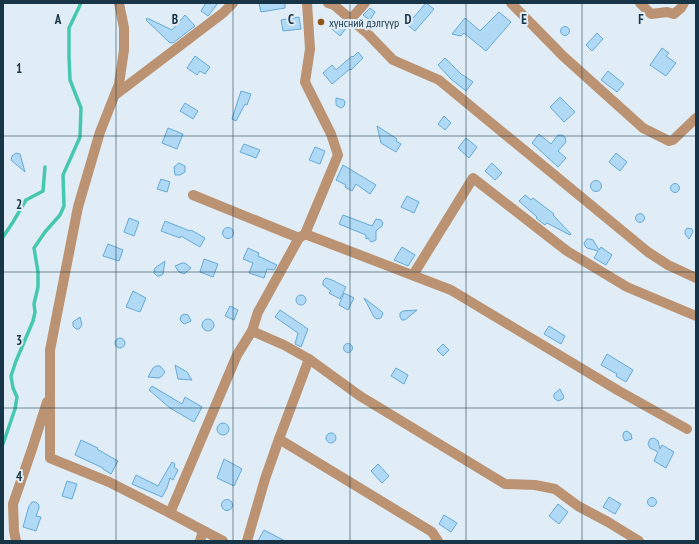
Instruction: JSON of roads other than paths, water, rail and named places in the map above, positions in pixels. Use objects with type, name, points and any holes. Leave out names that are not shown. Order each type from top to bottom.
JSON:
[{"type":"street","points":[[119,3],[124,28],[124,50],[118,84],[100,132],[78,207],[50,350],[50,458],[109,482],[170,513],[202,538],[223,541]]},
{"type":"street","points":[[114,96],[233,3]]},
{"type":"street","points":[[170,513],[237,355],[252,331],[258,312],[302,236],[338,155],[331,134],[305,82],[310,49],[307,3]]},
{"type":"street","points":[[328,3],[334,5],[368,34],[393,60],[439,80],[648,252],[668,265],[696,278]]},
{"type":"street","points":[[351,20],[365,3]]},
{"type":"street","points":[[511,3],[563,56],[643,128],[668,141],[673,140],[696,118]]},
{"type":"street","points":[[640,3],[651,14],[667,12],[674,14],[682,8],[684,3]]},
{"type":"street","points":[[413,275],[473,178],[567,251],[627,287],[696,316]]},
{"type":"street","points":[[193,195],[451,290],[620,391],[687,429]]},
{"type":"street","points":[[252,331],[284,345],[309,359],[360,396],[505,484],[534,484],[555,489],[578,506],[639,541]]},
{"type":"street","points":[[247,541],[265,479],[309,359]]},
{"type":"street","points":[[16,541],[13,504],[50,393]]},
{"type":"street","points":[[279,439],[432,532],[438,541]]},
{"type":"street","points":[[202,538],[232,541]]},
{"type":"waterway","points":[[3,444],[15,409],[17,397],[13,388],[11,376],[33,321],[35,312],[34,304],[38,287],[38,272],[34,248],[45,232],[60,215],[64,206],[63,175],[80,137],[81,108],[70,80],[69,28],[81,3]]},
{"type":"waterway","points":[[3,237],[26,200],[43,191],[45,167]]},
{"type":"place","name":"хүнсний дэлгүүр","points":[[321,22]]}]
